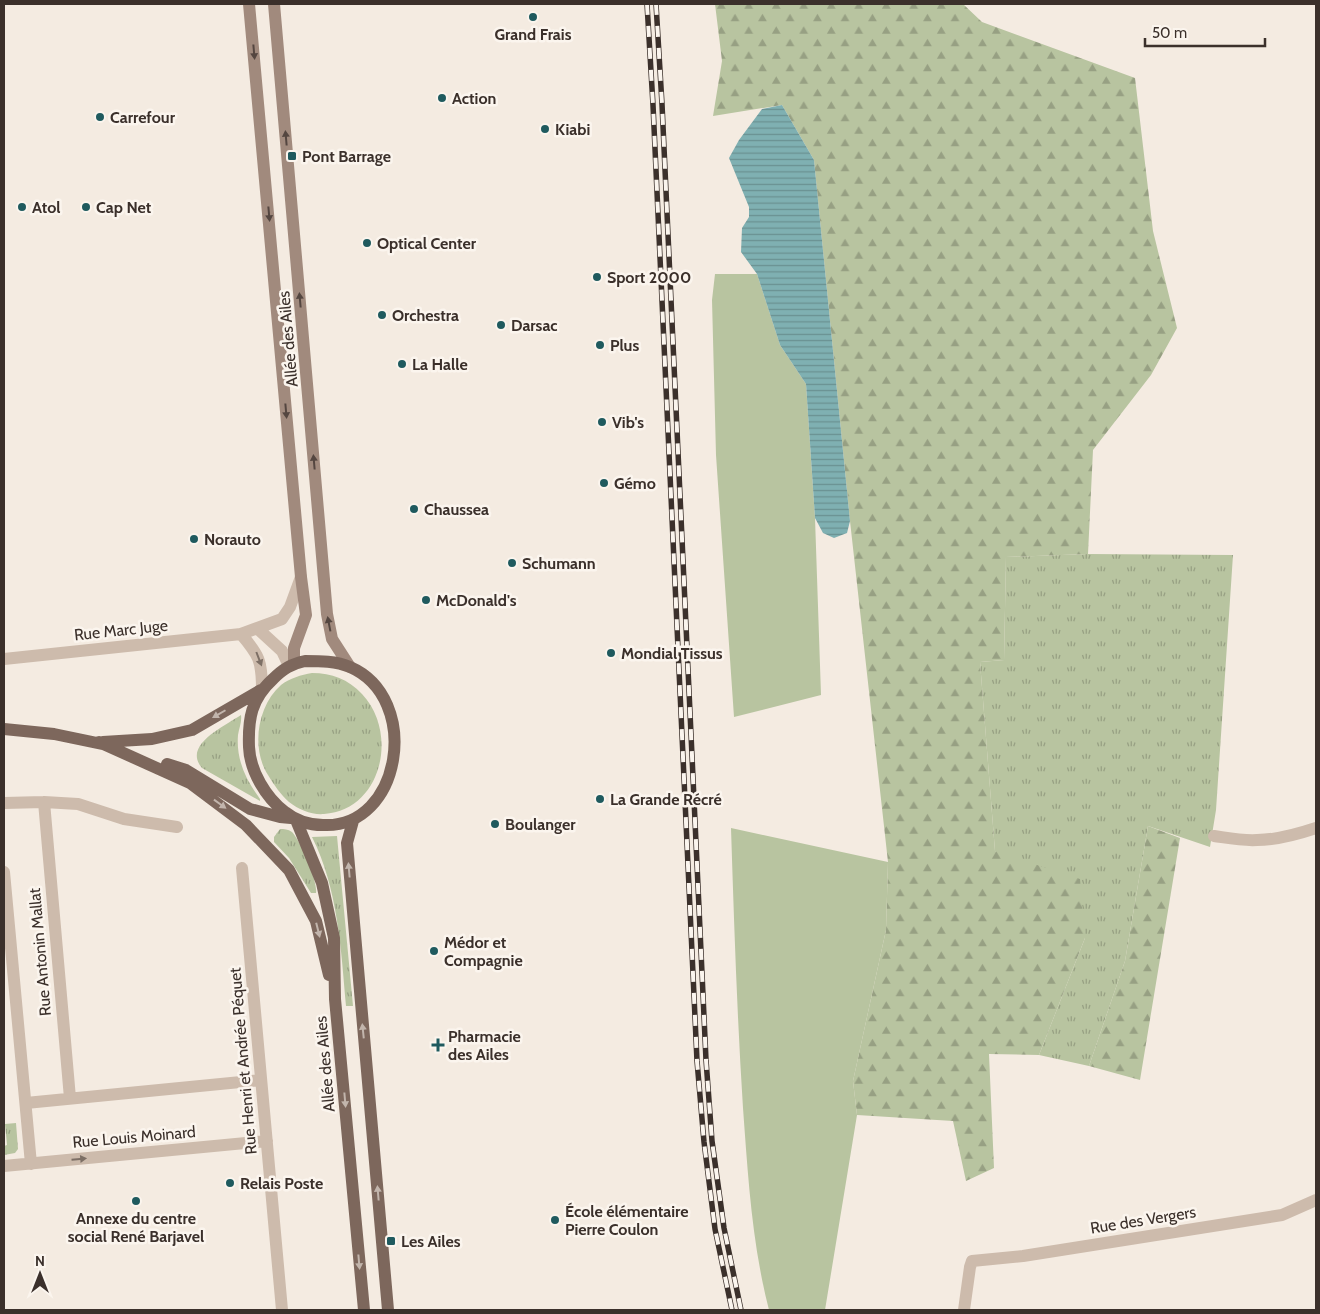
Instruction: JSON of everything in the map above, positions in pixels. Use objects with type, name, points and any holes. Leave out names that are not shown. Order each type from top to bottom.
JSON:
[{"type":"main road","name":"Allée des Ailes","points":[[249,4],[301,577],[306,614],[294,648],[291,664]]},
{"type":"main road","name":"Allée des Ailes","points":[[274,4],[328,614],[332,639],[350,667]]},
{"type":"main road","points":[[4,729],[54,734],[99,742],[186,770],[250,809],[314,825],[334,826],[353,820],[371,806],[390,775],[396,744],[394,724],[380,692],[367,679],[350,667],[327,661],[305,661],[291,664],[262,689],[192,730],[152,739],[99,742]]},
{"type":"main road","points":[[262,689],[252,708],[249,724],[249,753],[260,782],[268,796],[295,819]]},
{"type":"main road","points":[[99,742],[190,783],[246,825],[289,870],[316,921],[335,999]]},
{"type":"main road","name":"Allée des Ailes","points":[[295,819],[322,883],[334,938],[335,999],[364,1310]]},
{"type":"main road","points":[[353,820],[346,843],[388,1310]]},
{"type":"street","name":"Rue Marc Juge","points":[[4,659],[242,634],[282,619],[290,607],[301,577]]},
{"type":"street","points":[[258,629],[282,651],[291,664]]},
{"type":"street","points":[[242,634],[255,650],[262,666],[262,689]]},
{"type":"street","points":[[4,803],[44,802],[78,804],[124,819],[177,827]]},
{"type":"street","name":"Rue Antonin Mallat","points":[[44,802],[70,1098]]},
{"type":"street","points":[[1214,836],[1238,840],[1259,840],[1302,833],[1316,828]]},
{"type":"street","name":"Rue Henri et Andrée Péquet","points":[[242,868],[282,1310]]},
{"type":"street","name":"Rue Antonin Mallat","points":[[4,872],[30,1164]]},
{"type":"street","points":[[26,1103],[261,1080]]},
{"type":"street","name":"Rue Louis Moinard","points":[[4,1166],[267,1141]]},
{"type":"street","name":"Rue des Vergers","points":[[964,1310],[972,1261],[1023,1256],[1282,1215],[1316,1200]]},
{"type":"green space","points":[[715,4],[963,4],[982,22],[1135,78],[1153,231],[1177,328],[1151,375],[1093,450],[1088,554],[1006,557],[1004,660],[980,662],[995,851],[1080,879],[1085,938],[1039,1055],[989,1054],[994,1168],[966,1181],[953,1121],[857,1115],[853,1081],[886,930],[888,862],[850,521],[814,160],[782,105],[713,116],[722,61]]},
{"type":"green space","points":[[715,274],[757,274],[780,345],[806,384],[815,518],[821,695],[734,717],[716,455],[712,300]]},
{"type":"green space","points":[[1088,554],[1233,555],[1216,810],[1210,847],[1148,826],[1125,961],[1089,1066],[1039,1055],[1085,938],[995,851],[980,662],[1004,660],[1006,557]]},
{"type":"green space","points":[[312,673],[326,674],[339,678],[351,684],[362,694],[373,710],[380,729],[382,748],[379,767],[371,785],[360,799],[344,809],[324,814],[315,814],[301,810],[289,802],[268,775],[259,753],[259,728],[266,704],[281,685],[288,680]]},
{"type":"green space","points":[[241,715],[238,735],[240,761],[246,777],[260,801],[202,768],[197,760],[197,752],[201,744],[216,731]]},
{"type":"green space","points":[[1148,826],[1180,838],[1140,1080],[1089,1066],[1125,961]]},
{"type":"green space","points":[[731,828],[888,862],[886,930],[853,1081],[857,1115],[825,1310],[769,1310],[758,1260],[751,1210],[743,1108]]},
{"type":"green space","points":[[280,829],[292,832],[299,843],[308,861],[316,893],[311,893],[289,858],[274,842],[274,837]]},
{"type":"green space","points":[[337,836],[353,1006],[346,1006],[340,941],[333,898],[328,877],[312,837]]},
{"type":"green space","points":[[16,1123],[18,1149],[15,1153],[4,1155],[4,1146],[7,1145],[5,1124]]},
{"type":"water","points":[[782,105],[814,160],[850,521],[847,533],[834,538],[823,533],[815,518],[806,384],[780,345],[757,274],[741,252],[742,228],[749,217],[749,207],[729,158],[739,140],[762,109]]},
{"type":"railway","points":[[647,4],[697,1061],[704,1142],[715,1229],[732,1310]]},
{"type":"railway","points":[[656,4],[706,1060],[712,1141],[724,1228],[741,1310]]},
{"type":"place","name":"Grand Frais","points":[[533,17]]},
{"type":"place","name":"Action","points":[[442,98]]},
{"type":"place","name":"Carrefour","points":[[100,117]]},
{"type":"place","name":"Kiabi","points":[[545,129]]},
{"type":"place","name":"Pont Barrage","points":[[292,156]]},
{"type":"place","name":"Atol","points":[[22,207]]},
{"type":"place","name":"Cap Net","points":[[86,207]]},
{"type":"place","name":"Optical Center","points":[[367,243]]},
{"type":"place","name":"Sport 2000","points":[[597,277]]},
{"type":"place","name":"Orchestra","points":[[382,315]]},
{"type":"place","name":"Darsac","points":[[501,325]]},
{"type":"place","name":"Plus","points":[[600,345]]},
{"type":"place","name":"La Halle","points":[[402,364]]},
{"type":"place","name":"Vib's","points":[[602,422]]},
{"type":"place","name":"Gémo","points":[[604,483]]},
{"type":"place","name":"Chaussea","points":[[414,509]]},
{"type":"place","name":"Norauto","points":[[194,539]]},
{"type":"place","name":"Schumann","points":[[512,563]]},
{"type":"place","name":"McDonald's","points":[[426,600]]},
{"type":"place","name":"Mondial Tissus","points":[[611,653]]},
{"type":"place","name":"La Grande Récré","points":[[600,799]]},
{"type":"place","name":"Boulanger","points":[[495,824]]},
{"type":"place","name":"Médor et Compagnie","points":[[434,951]]},
{"type":"place","name":"Pharmacie des Ailes","points":[[438,1045]]},
{"type":"place","name":"Relais Poste","points":[[230,1183]]},
{"type":"place","name":"Annexe du centre social René Barjavel","points":[[136,1201]]},
{"type":"place","name":"École élémentaire Pierre Coulon","points":[[555,1220]]},
{"type":"place","name":"Les Ailes","points":[[391,1241]]}]
